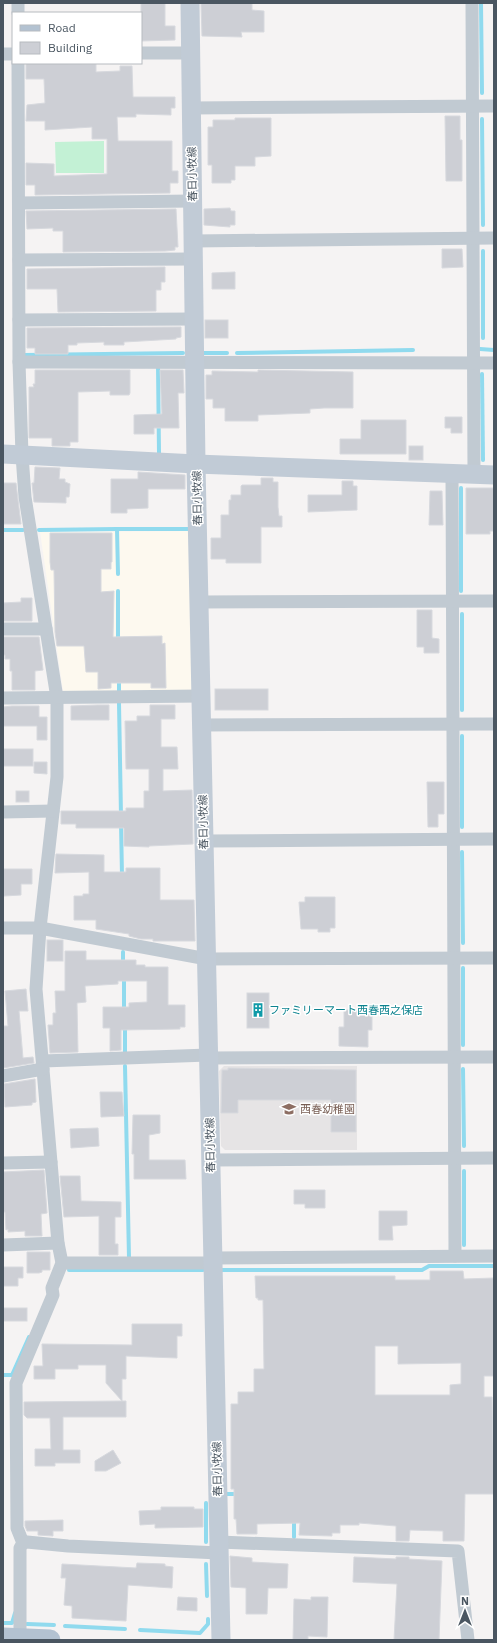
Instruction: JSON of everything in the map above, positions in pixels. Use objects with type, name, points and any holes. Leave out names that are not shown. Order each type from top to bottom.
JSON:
[{"type":"main road","name":"春日小牧線","points":[[190,3],[196,464],[221,1640]]},
{"type":"main road","points":[[3,454],[196,464],[494,475]]},
{"type":"main road","points":[[12,1638],[50,1640]]},
{"type":"street","points":[[472,3],[474,474]]},
{"type":"street","points":[[142,53],[190,53]]},
{"type":"street","points":[[18,64],[19,362],[22,455],[25,497],[57,698],[58,777],[40,928],[36,989],[58,1243],[62,1263],[52,1288],[53,1295],[16,1383],[17,1528],[23,1543]]},
{"type":"street","points":[[191,108],[494,106]]},
{"type":"street","points":[[18,203],[193,201]]},
{"type":"street","points":[[19,260],[193,250],[494,238]]},
{"type":"street","points":[[19,320],[194,319]]},
{"type":"street","points":[[19,362],[494,363]]},
{"type":"street","points":[[452,473],[455,1256]]},
{"type":"street","points":[[199,602],[494,601]]},
{"type":"street","points":[[3,629],[46,629]]},
{"type":"street","points":[[3,698],[201,696]]},
{"type":"street","points":[[201,725],[494,724]]},
{"type":"street","points":[[3,812],[53,811]]},
{"type":"street","points":[[204,840],[494,839]]},
{"type":"street","points":[[3,928],[40,928],[206,959],[494,958]]},
{"type":"street","points":[[3,1076],[43,1065],[208,1057],[494,1057]]},
{"type":"street","points":[[211,1160],[494,1158]]},
{"type":"street","points":[[3,1163],[51,1162]]},
{"type":"street","points":[[3,1245],[58,1243]]},
{"type":"street","points":[[62,1263],[494,1256]]},
{"type":"street","points":[[23,1543],[34,1542],[68,1546],[458,1551],[468,1640]]},
{"type":"street","points":[[12,1638],[20,1548],[23,1543]]},
{"type":"shaded area","points":[[190,531],[193,689],[190,692],[63,691],[40,532]]},
{"type":"shaded area","name":"西春幼稚園","points":[[224,1066],[357,1066],[357,1150],[225,1150],[221,1146],[219,1071]]},
{"type":"green space","points":[[104,141],[104,173],[56,173],[55,142]]},
{"type":"building","points":[[141,3],[165,3],[165,26],[175,26],[175,40],[142,41]]},
{"type":"building","points":[[201,3],[252,3],[252,10],[264,11],[264,32],[241,32],[242,37],[202,36]]},
{"type":"building","points":[[26,64],[96,64],[96,72],[120,71],[120,66],[132,66],[133,97],[175,97],[175,108],[171,108],[171,115],[136,114],[136,117],[117,117],[118,141],[172,141],[172,171],[178,171],[178,183],[170,183],[170,193],[35,195],[35,185],[26,185],[26,163],[54,164],[54,176],[107,174],[107,139],[92,139],[92,127],[45,130],[45,121],[26,121],[27,105],[45,103],[44,79],[26,79]]},
{"type":"building","points":[[445,116],[460,116],[460,140],[462,140],[462,181],[446,181]]},
{"type":"building","points":[[235,118],[271,118],[271,156],[255,157],[255,166],[235,166],[235,180],[231,180],[231,183],[212,183],[212,165],[208,165],[208,127],[213,127],[213,120],[235,120]]},
{"type":"building","points":[[230,208],[231,211],[235,211],[235,225],[230,225],[230,227],[204,225],[204,209]]},
{"type":"building","points":[[176,209],[178,247],[175,247],[175,250],[63,252],[63,231],[53,231],[53,228],[27,229],[26,211]]},
{"type":"building","points":[[442,249],[462,249],[463,267],[442,268]]},
{"type":"building","points":[[165,267],[165,282],[161,282],[161,290],[156,290],[156,311],[58,312],[57,289],[27,289],[27,269]]},
{"type":"building","points":[[235,272],[235,289],[212,289],[212,273]]},
{"type":"building","points":[[205,320],[228,320],[228,338],[205,338]]},
{"type":"building","points":[[181,327],[181,337],[176,339],[124,342],[124,345],[104,345],[104,342],[77,343],[77,345],[68,345],[68,354],[35,354],[35,348],[27,348],[27,328]]},
{"type":"building","points":[[35,370],[130,370],[130,393],[129,395],[110,395],[110,391],[78,392],[78,442],[70,442],[70,446],[52,446],[52,438],[29,438],[29,387],[34,387]]},
{"type":"building","points":[[160,370],[183,370],[184,393],[178,393],[179,428],[154,428],[154,434],[134,434],[134,415],[162,414]]},
{"type":"building","points":[[258,370],[353,372],[353,408],[310,409],[310,413],[258,415],[258,421],[225,421],[225,408],[213,408],[213,399],[206,399],[206,375],[212,375],[212,371],[258,372]]},
{"type":"building","points":[[445,417],[462,417],[462,433],[451,433],[451,428],[445,428]]},
{"type":"building","points":[[361,420],[406,420],[406,454],[340,454],[340,439],[361,439]]},
{"type":"building","points":[[409,446],[423,446],[423,460],[409,460]]},
{"type":"building","points":[[35,467],[60,468],[59,479],[65,479],[65,482],[70,484],[69,497],[66,497],[66,503],[34,502],[32,483],[34,483]]},
{"type":"building","points":[[138,472],[185,475],[185,489],[148,489],[148,508],[127,509],[127,513],[111,513],[111,479],[138,479]]},
{"type":"building","points":[[261,478],[273,478],[273,482],[278,482],[278,507],[279,516],[282,516],[282,527],[261,527],[261,563],[226,563],[226,559],[211,559],[211,538],[221,538],[221,515],[229,515],[229,500],[231,500],[231,495],[241,495],[242,485],[261,485]]},
{"type":"building","points":[[342,481],[353,481],[353,486],[357,486],[357,510],[308,512],[308,495],[342,495]]},
{"type":"building","points":[[3,483],[16,483],[21,524],[3,524]]},
{"type":"building","points":[[466,488],[494,488],[494,531],[490,531],[490,534],[466,534]]},
{"type":"building","points":[[430,491],[442,491],[443,525],[429,525]]},
{"type":"building","points":[[50,533],[112,533],[111,569],[101,569],[101,592],[114,591],[113,637],[162,636],[162,644],[165,643],[166,688],[151,688],[151,683],[111,683],[111,688],[98,689],[98,672],[86,672],[84,646],[57,646],[55,632],[54,570],[51,570],[50,562]]},
{"type":"building","points":[[21,598],[32,598],[32,621],[3,621],[3,603],[21,602]]},
{"type":"building","points":[[417,610],[432,610],[432,638],[439,639],[439,653],[424,653],[424,647],[417,647]]},
{"type":"building","points":[[3,637],[39,637],[43,670],[35,671],[35,690],[12,690],[12,671],[10,671],[10,659],[5,659],[5,655],[3,655]]},
{"type":"building","points":[[215,689],[268,689],[268,710],[215,710]]},
{"type":"building","points":[[109,705],[109,720],[71,720],[71,706]]},
{"type":"building","points":[[150,705],[175,705],[175,719],[161,719],[161,747],[177,747],[178,769],[163,769],[163,791],[192,790],[193,844],[149,847],[124,846],[124,828],[76,828],[76,824],[61,824],[61,811],[126,811],[126,808],[144,808],[144,791],[149,791],[149,769],[126,769],[125,721],[137,721],[137,716],[150,716]]},
{"type":"building","points":[[39,706],[39,717],[47,717],[47,740],[37,740],[37,726],[3,726],[3,707]]},
{"type":"building","points":[[3,749],[33,749],[33,766],[3,766]]},
{"type":"building","points":[[34,762],[47,762],[47,774],[34,773]]},
{"type":"building","points":[[427,782],[444,782],[444,814],[438,814],[438,827],[428,827]]},
{"type":"building","points":[[16,791],[29,791],[29,802],[16,802]]},
{"type":"building","points":[[56,854],[104,855],[104,872],[126,872],[126,868],[160,868],[160,900],[194,900],[195,941],[153,941],[153,939],[141,939],[129,936],[129,934],[96,929],[96,920],[74,920],[74,896],[89,894],[89,872],[55,873]]},
{"type":"building","points":[[3,869],[32,869],[32,884],[21,884],[21,895],[4,896]]},
{"type":"building","points":[[305,897],[335,897],[335,928],[330,928],[330,932],[318,932],[318,929],[301,929],[299,902],[305,902]]},
{"type":"building","points":[[47,940],[63,940],[63,961],[47,961]]},
{"type":"building","points":[[65,951],[86,951],[86,960],[136,960],[136,965],[145,965],[145,967],[168,967],[168,1005],[185,1005],[185,1027],[180,1027],[180,1029],[121,1030],[121,1050],[110,1051],[110,1028],[103,1028],[103,1007],[129,1007],[129,1003],[147,1002],[147,981],[118,981],[118,984],[85,986],[86,1002],[77,1003],[78,1052],[50,1053],[48,1025],[53,1025],[53,1013],[56,1013],[55,991],[65,991]]},
{"type":"building","points":[[26,989],[28,1011],[19,1011],[23,1058],[33,1057],[34,1063],[3,1068],[3,1026],[8,1026],[5,991]]},
{"type":"building","name":"ファミリーマート西春西之保店","points":[[247,993],[269,993],[269,1028],[247,1028]]},
{"type":"building","points":[[344,1010],[372,1010],[372,1030],[368,1030],[368,1047],[339,1046],[339,1027],[344,1027]]},
{"type":"building","points":[[228,1068],[356,1070],[356,1132],[331,1132],[331,1100],[238,1100],[238,1113],[221,1113],[222,1070],[228,1070]]},
{"type":"building","points":[[35,1079],[36,1102],[32,1103],[32,1105],[5,1107],[4,1084]]},
{"type":"building","points":[[100,1092],[122,1092],[124,1116],[101,1117]]},
{"type":"building","points":[[133,1115],[160,1115],[160,1133],[149,1135],[149,1160],[185,1160],[186,1179],[134,1179],[134,1154],[132,1154]]},
{"type":"building","points":[[98,1128],[99,1146],[71,1148],[70,1129]]},
{"type":"building","points":[[44,1170],[47,1213],[41,1214],[42,1236],[25,1236],[25,1231],[8,1232],[8,1229],[6,1230],[5,1212],[3,1212],[3,1172]]},
{"type":"building","points":[[60,1176],[80,1176],[81,1201],[121,1202],[121,1217],[115,1217],[115,1244],[118,1244],[118,1255],[99,1255],[99,1216],[64,1217]]},
{"type":"building","points":[[294,1190],[325,1190],[325,1208],[305,1208],[305,1204],[294,1204]]},
{"type":"building","points":[[379,1211],[407,1211],[407,1225],[392,1226],[393,1240],[379,1240]]},
{"type":"building","points":[[27,1252],[50,1252],[50,1270],[42,1270],[42,1272],[39,1273],[27,1273]]},
{"type":"building","points":[[3,1267],[23,1267],[23,1278],[18,1278],[18,1286],[3,1286]]},
{"type":"building","points":[[430,1271],[463,1271],[464,1279],[494,1278],[494,1376],[484,1376],[484,1397],[492,1397],[494,1494],[465,1494],[464,1541],[443,1541],[443,1531],[410,1530],[409,1541],[396,1541],[396,1526],[359,1523],[359,1525],[340,1525],[340,1533],[332,1533],[332,1536],[299,1535],[300,1523],[257,1524],[257,1534],[237,1534],[236,1519],[234,1519],[234,1489],[231,1489],[231,1404],[238,1404],[238,1392],[254,1392],[254,1369],[264,1369],[263,1300],[258,1300],[258,1298],[256,1298],[255,1276],[395,1276],[395,1280],[430,1280]],"holes":[[[375,1346],[398,1346],[398,1364],[461,1363],[461,1384],[450,1385],[450,1395],[375,1395]]]},
{"type":"building","points":[[3,1308],[27,1308],[27,1321],[3,1321]]},
{"type":"building","points":[[132,1324],[182,1324],[182,1336],[177,1336],[177,1358],[126,1356],[126,1379],[122,1379],[122,1401],[106,1383],[106,1365],[78,1365],[78,1369],[55,1369],[55,1379],[34,1379],[34,1366],[43,1366],[42,1344],[132,1345]]},
{"type":"building","points":[[126,1401],[126,1417],[63,1417],[63,1450],[80,1450],[80,1463],[55,1463],[55,1466],[35,1466],[35,1449],[51,1449],[50,1418],[27,1418],[24,1415],[24,1402]]},
{"type":"building","points":[[113,1450],[121,1463],[106,1471],[95,1471],[95,1461]]},
{"type":"building","points":[[161,1507],[194,1507],[194,1509],[203,1509],[203,1527],[155,1528],[155,1524],[140,1525],[139,1511],[161,1510]]},
{"type":"building","points":[[63,1520],[63,1531],[53,1531],[53,1536],[38,1535],[38,1531],[27,1531],[25,1526],[25,1521]]},
{"type":"building","points":[[230,1556],[252,1558],[252,1562],[288,1564],[287,1588],[268,1588],[267,1614],[246,1614],[246,1588],[231,1587]]},
{"type":"building","points":[[354,1557],[396,1559],[396,1557],[409,1557],[409,1559],[442,1561],[439,1640],[394,1640],[397,1584],[353,1582]]},
{"type":"building","points":[[137,1563],[165,1564],[165,1566],[173,1567],[172,1588],[128,1585],[126,1621],[72,1618],[72,1606],[64,1605],[66,1578],[61,1578],[62,1564],[136,1568]]},
{"type":"building","points":[[178,1597],[197,1598],[197,1611],[177,1610]]},
{"type":"building","points":[[311,1597],[328,1597],[327,1637],[308,1636],[308,1640],[293,1640],[294,1599],[311,1600]]},
{"type":"waterway","points":[[481,3],[482,93]]},
{"type":"waterway","points":[[482,119],[483,225]]},
{"type":"waterway","points":[[483,251],[483,338]]},
{"type":"waterway","points":[[480,349],[494,350]]},
{"type":"waterway","points":[[237,353],[413,350]]},
{"type":"waterway","points":[[25,355],[183,353]]},
{"type":"waterway","points":[[203,353],[227,353]]},
{"type":"waterway","points":[[158,365],[159,453]]},
{"type":"waterway","points":[[482,374],[483,460]]},
{"type":"waterway","points":[[461,488],[461,591]]},
{"type":"waterway","points":[[39,530],[117,529]]},
{"type":"waterway","points":[[118,574],[117,529],[188,529]]},
{"type":"waterway","points":[[3,530],[23,530]]},
{"type":"waterway","points":[[118,591],[118,642]]},
{"type":"waterway","points":[[462,614],[462,710]]},
{"type":"waterway","points":[[119,679],[119,691]]},
{"type":"waterway","points":[[119,703],[121,816]]},
{"type":"waterway","points":[[462,736],[462,827]]},
{"type":"waterway","points":[[121,823],[122,876]]},
{"type":"waterway","points":[[462,852],[463,943]]},
{"type":"waterway","points":[[123,952],[123,966]]},
{"type":"waterway","points":[[463,968],[463,1045]]},
{"type":"waterway","points":[[124,976],[124,1012]]},
{"type":"waterway","points":[[125,1024],[125,1053]]},
{"type":"waterway","points":[[125,1066],[129,1258]]},
{"type":"waterway","points":[[463,1069],[464,1146]]},
{"type":"waterway","points":[[464,1171],[464,1245]]},
{"type":"waterway","points":[[221,1270],[422,1270],[429,1266],[494,1266]]},
{"type":"waterway","points":[[69,1270],[203,1270]]},
{"type":"waterway","points":[[3,1375],[12,1375],[29,1337]]},
{"type":"waterway","points":[[225,1494],[240,1494]]},
{"type":"waterway","points":[[206,1503],[206,1542]]},
{"type":"waterway","points":[[294,1519],[294,1537]]},
{"type":"waterway","points":[[206,1564],[207,1596]]},
{"type":"waterway","points":[[3,1623],[12,1623],[15,1613]]},
{"type":"waterway","points":[[140,1630],[200,1633],[208,1624],[208,1619]]},
{"type":"waterway","points":[[27,1624],[54,1625]]},
{"type":"waterway","points":[[65,1626],[125,1629]]},
{"type":"place","name":"ファミリーマート西春西之保店","points":[[258,1010]]},
{"type":"place","name":"西春幼稚園","points":[[289,1109]]}]
